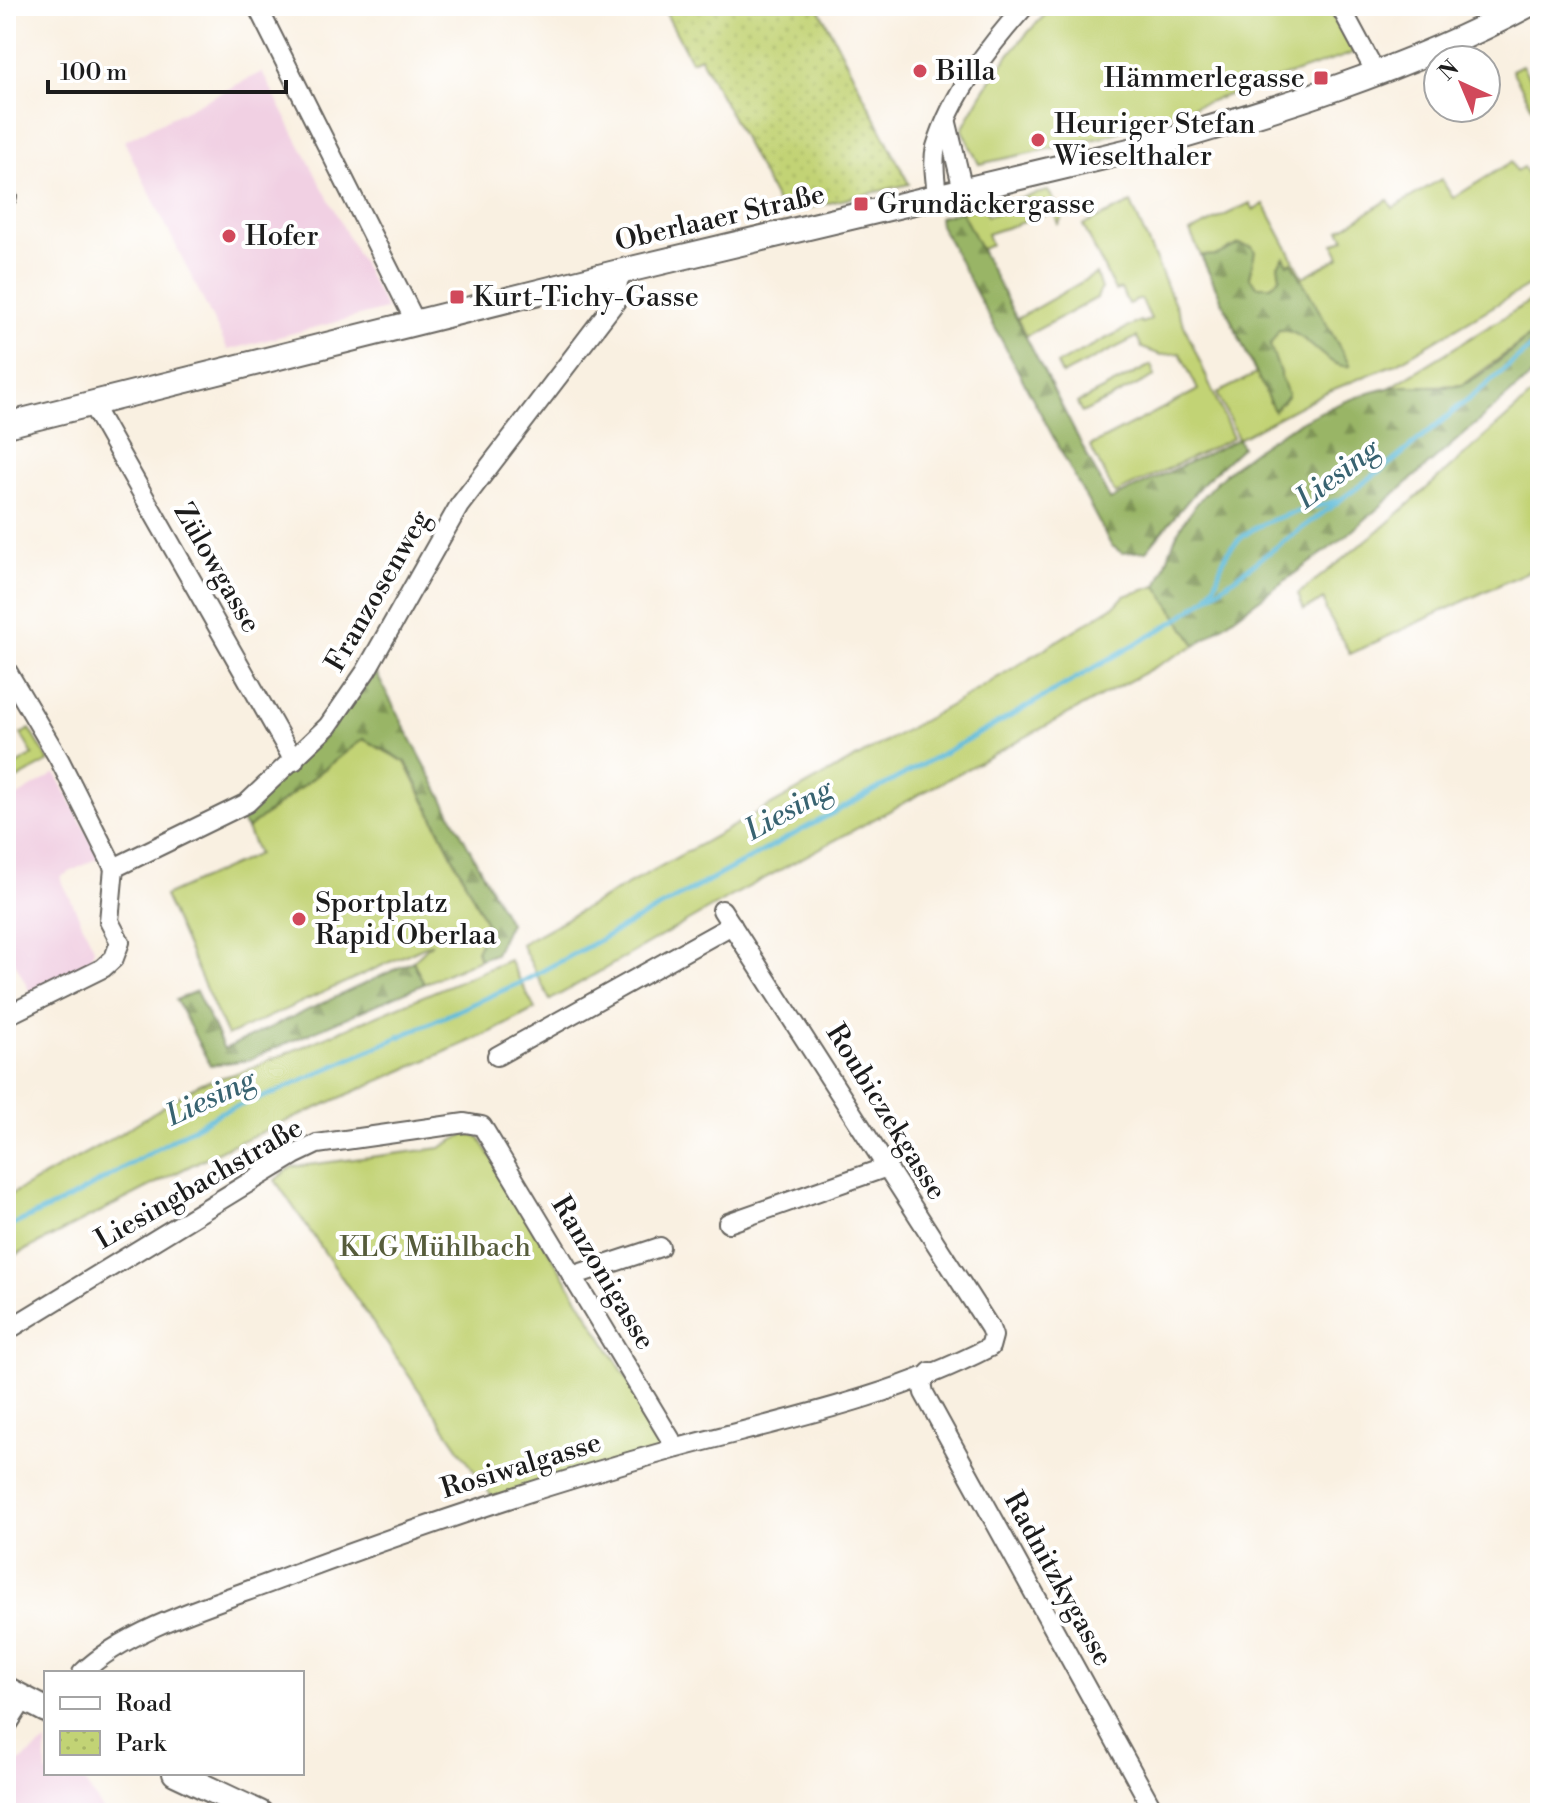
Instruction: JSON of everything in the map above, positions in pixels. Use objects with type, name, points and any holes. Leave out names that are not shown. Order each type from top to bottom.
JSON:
[{"type":"main road","name":"Oberlaaer Straße","points":[[6,425],[1219,126],[1375,71],[1526,6]]},
{"type":"main road","points":[[179,1775],[260,1813]]},
{"type":"street","points":[[257,6],[416,323]]},
{"type":"street","points":[[937,197],[936,151],[947,123],[978,64],[1025,6]]},
{"type":"street","points":[[1340,6],[1375,71]]},
{"type":"street","points":[[947,123],[963,190]]},
{"type":"street","name":"Franzosenweg","points":[[114,868],[247,803],[328,726],[366,671],[459,506],[616,301],[619,272]]},
{"type":"street","name":"Zülowgasse","points":[[91,403],[294,761]]},
{"type":"street","points":[[6,669],[59,759],[114,868],[109,921],[120,942],[114,958],[103,968],[6,1016]]},
{"type":"street","name":"Roubiczekgasse","points":[[497,1056],[727,918],[990,1328],[993,1336],[990,1347]]},
{"type":"street","name":"Liesingbachstraße","points":[[6,1331],[222,1197],[317,1144],[403,1129],[465,1123],[482,1126]]},
{"type":"street","name":"Ranzonigasse","points":[[482,1126],[676,1448]]},
{"type":"street","points":[[728,1223],[887,1167]]},
{"type":"street","points":[[572,1276],[660,1247]]},
{"type":"street","name":"Rosiwalgasse","points":[[85,1671],[124,1643],[247,1591],[456,1516],[676,1448],[828,1411],[990,1347]]},
{"type":"street","name":"Radnitzkygasse","points":[[930,1372],[922,1383],[924,1393],[1155,1813]]},
{"type":"street","points":[[6,1727],[25,1699]]},
{"type":"shaded area","points":[[262,72],[386,309],[228,350],[124,141]]},
{"type":"shaded area","points":[[56,773],[99,857],[60,877],[94,948],[90,962],[30,992],[6,945],[6,803]]},
{"type":"shaded area","points":[[44,1744],[44,1775],[79,1775],[105,1813],[6,1813],[6,1772]]},
{"type":"green space","points":[[662,6],[818,6],[909,184],[783,214],[700,57],[691,61]]},
{"type":"green space","points":[[1054,6],[1327,6],[1354,53],[1100,138],[979,164],[962,130],[1002,64]]},
{"type":"green space","points":[[1522,65],[1540,97],[1540,122],[1512,70]]},
{"type":"green space","points":[[1511,162],[1516,171],[1523,167],[1540,194],[1540,279],[1397,363],[1322,394],[1238,439],[1217,393],[1256,374],[1190,232],[1250,203],[1254,210],[1264,204],[1303,277],[1340,257],[1334,244],[1345,238],[1340,230],[1388,200],[1393,208],[1441,179],[1453,198]]},
{"type":"green space","points":[[1048,191],[1064,215],[1058,224],[1054,212],[987,234],[991,245],[980,250],[961,211],[984,207],[987,216],[997,213],[994,204]]},
{"type":"green space","points":[[1131,203],[1233,438],[1115,494],[1090,446],[1198,390],[1180,353],[1161,355],[1142,348],[1137,337],[1062,375],[1057,364],[1140,321],[1151,319],[1141,299],[1128,304],[1121,289],[1115,291],[1083,225]]},
{"type":"green space","points":[[961,211],[1110,500],[1238,439],[1242,447],[1201,485],[1146,551],[1122,553],[1111,545],[940,225],[939,217]]},
{"type":"green space","points":[[1239,244],[1252,247],[1255,252],[1249,277],[1257,286],[1271,286],[1280,277],[1278,265],[1284,257],[1288,264],[1292,262],[1350,366],[1332,362],[1298,336],[1279,330],[1270,345],[1288,395],[1274,411],[1201,256],[1217,255]]},
{"type":"green space","points":[[1096,274],[1101,289],[1097,298],[1026,336],[1017,319]]},
{"type":"green space","points":[[1540,295],[1540,328],[1463,385],[1391,387]]},
{"type":"green space","points":[[1540,328],[1540,368],[1345,537],[1196,645],[1157,586],[1179,530],[1217,481],[1270,440],[1329,408],[1388,388],[1461,385],[1488,369]]},
{"type":"green space","points":[[1151,365],[1155,376],[1082,413],[1077,403]]},
{"type":"green space","points":[[1540,388],[1540,566],[1350,654],[1326,611],[1324,599],[1304,610],[1298,594],[1383,527]]},
{"type":"green space","points":[[1157,586],[1196,645],[728,898],[550,1000],[521,944],[969,695],[1117,604],[1124,596]]},
{"type":"green space","points":[[376,673],[509,923],[495,954],[480,959],[476,951],[488,927],[406,762],[363,739],[247,829],[237,815],[327,734]]},
{"type":"green space","points":[[30,729],[49,761],[6,785],[6,771],[33,755],[21,734]]},
{"type":"green space","name":"Sportplatz Rapid Oberlaa","points":[[363,739],[405,762],[488,927],[476,950],[480,959],[424,984],[413,961],[432,943],[227,1036],[164,896],[258,854],[247,829]]},
{"type":"green space","points":[[509,960],[535,1009],[493,1031],[223,1149],[6,1260],[6,1197],[113,1138],[201,1083],[242,1072]]},
{"type":"green space","points":[[413,961],[424,984],[248,1060],[210,1065],[176,1000],[196,991],[224,1049]]},
{"type":"green space","name":"KLG Mühlbach","points":[[465,1134],[479,1137],[666,1442],[671,1458],[501,1510],[275,1180],[292,1167],[440,1148]]},
{"type":"waterway","name":"Liesing","points":[[6,1228],[73,1197],[221,1112],[274,1093],[526,980],[1004,720],[1177,620],[1392,462],[1540,340]]},
{"type":"waterway","points":[[1209,594],[1226,555],[1248,533],[1275,519],[1336,501]]},
{"type":"place","name":"Billa","points":[[920,71]]},
{"type":"place","name":"Hämmerlegasse","points":[[1321,78]]},
{"type":"place","name":"Heuriger Stefan Wieselthaler","points":[[1038,140]]},
{"type":"place","name":"Grundäckergasse","points":[[861,204]]},
{"type":"place","name":"Hofer","points":[[229,236]]},
{"type":"place","name":"Kurt-Tichy-Gasse","points":[[457,297]]},
{"type":"place","name":"Sportplatz Rapid Oberlaa","points":[[299,919]]}]
